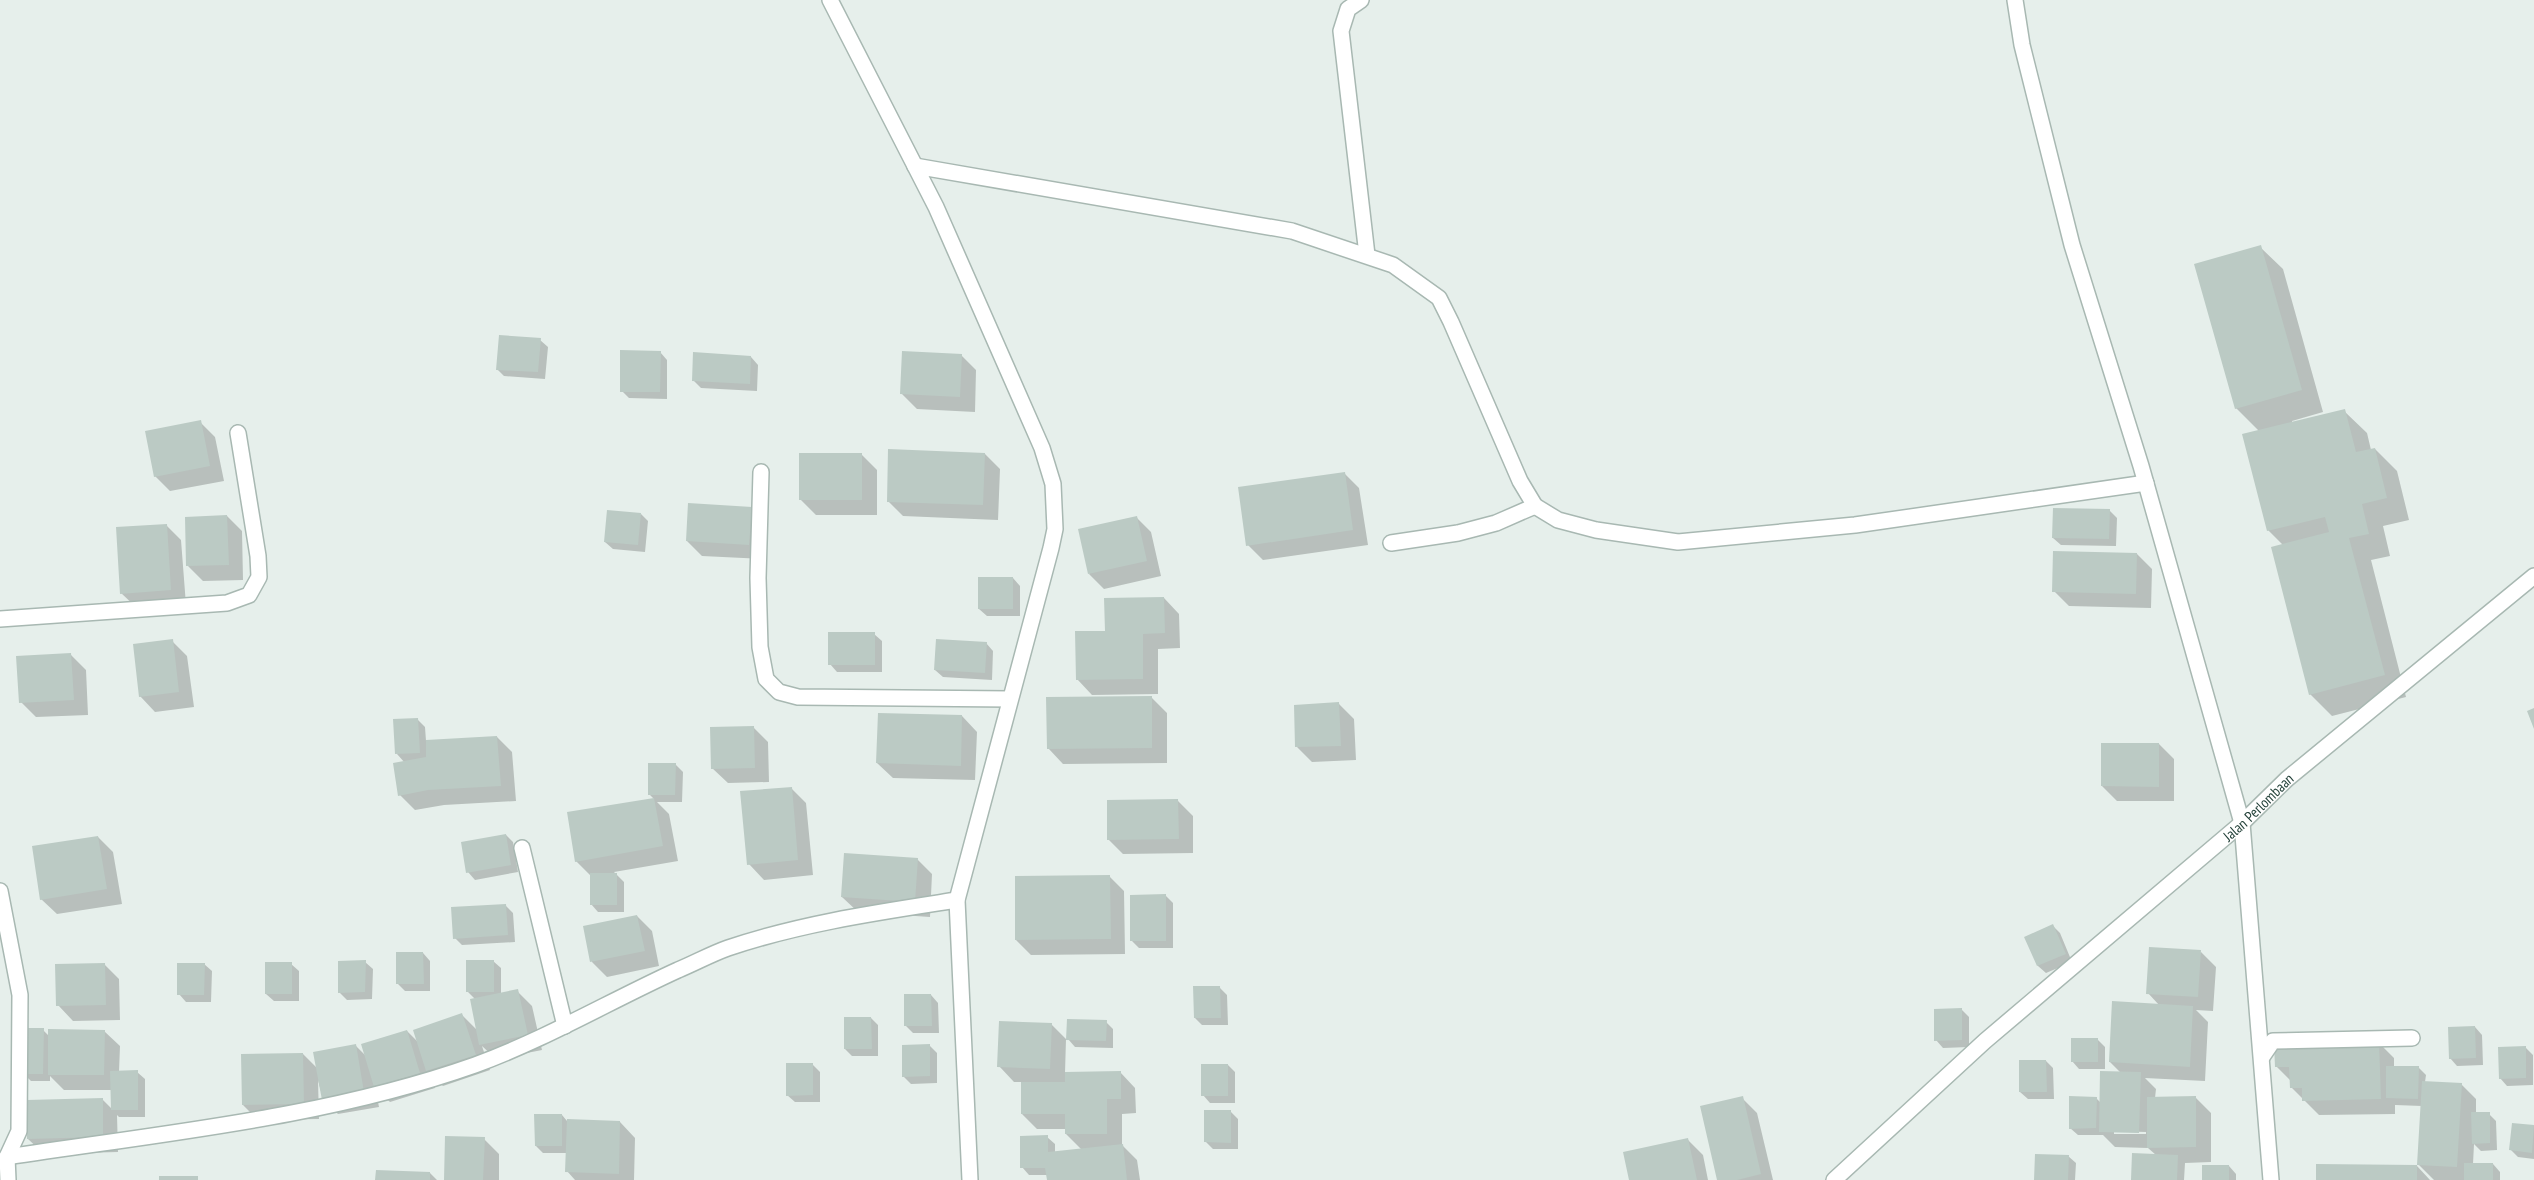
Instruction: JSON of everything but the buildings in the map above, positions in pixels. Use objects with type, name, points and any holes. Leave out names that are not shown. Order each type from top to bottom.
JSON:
[{"type":"street","points":[[830,0],[936,207],[1023,402],[1042,448],[1053,484],[1055,529],[957,900],[970,1180]]},
{"type":"street","points":[[1360,0],[1348,9],[1342,31],[1367,255]]},
{"type":"street","points":[[2015,0],[2022,45],[2072,245],[2146,484],[2242,824],[2272,1180]]},
{"type":"street","points":[[915,166],[1292,231],[1393,265],[1439,298],[1520,481],[1535,506],[1558,520],[1596,530],[1678,542],[1856,525],[2146,484]]},
{"type":"street","points":[[0,619],[227,603],[249,595],[259,577],[238,433]]},
{"type":"street","points":[[761,472],[758,578],[760,647],[766,679],[779,692],[798,697],[1010,699]]},
{"type":"street","points":[[1391,543],[1458,533],[1487,526],[1535,506]]},
{"type":"street","name":"Jalan Perlombaan","points":[[1834,1180],[1985,1041],[2242,824],[2287,778],[2534,576]]},
{"type":"street","points":[[522,848],[565,1026]]},
{"type":"street","points":[[0,891],[20,995],[19,1131],[7,1157],[8,1180]]},
{"type":"street","points":[[7,1157],[241,1123],[390,1090],[474,1065],[565,1026],[645,985],[727,948],[849,916],[957,900]]},
{"type":"street","points":[[2262,1057],[2273,1041],[2412,1038]]}]
